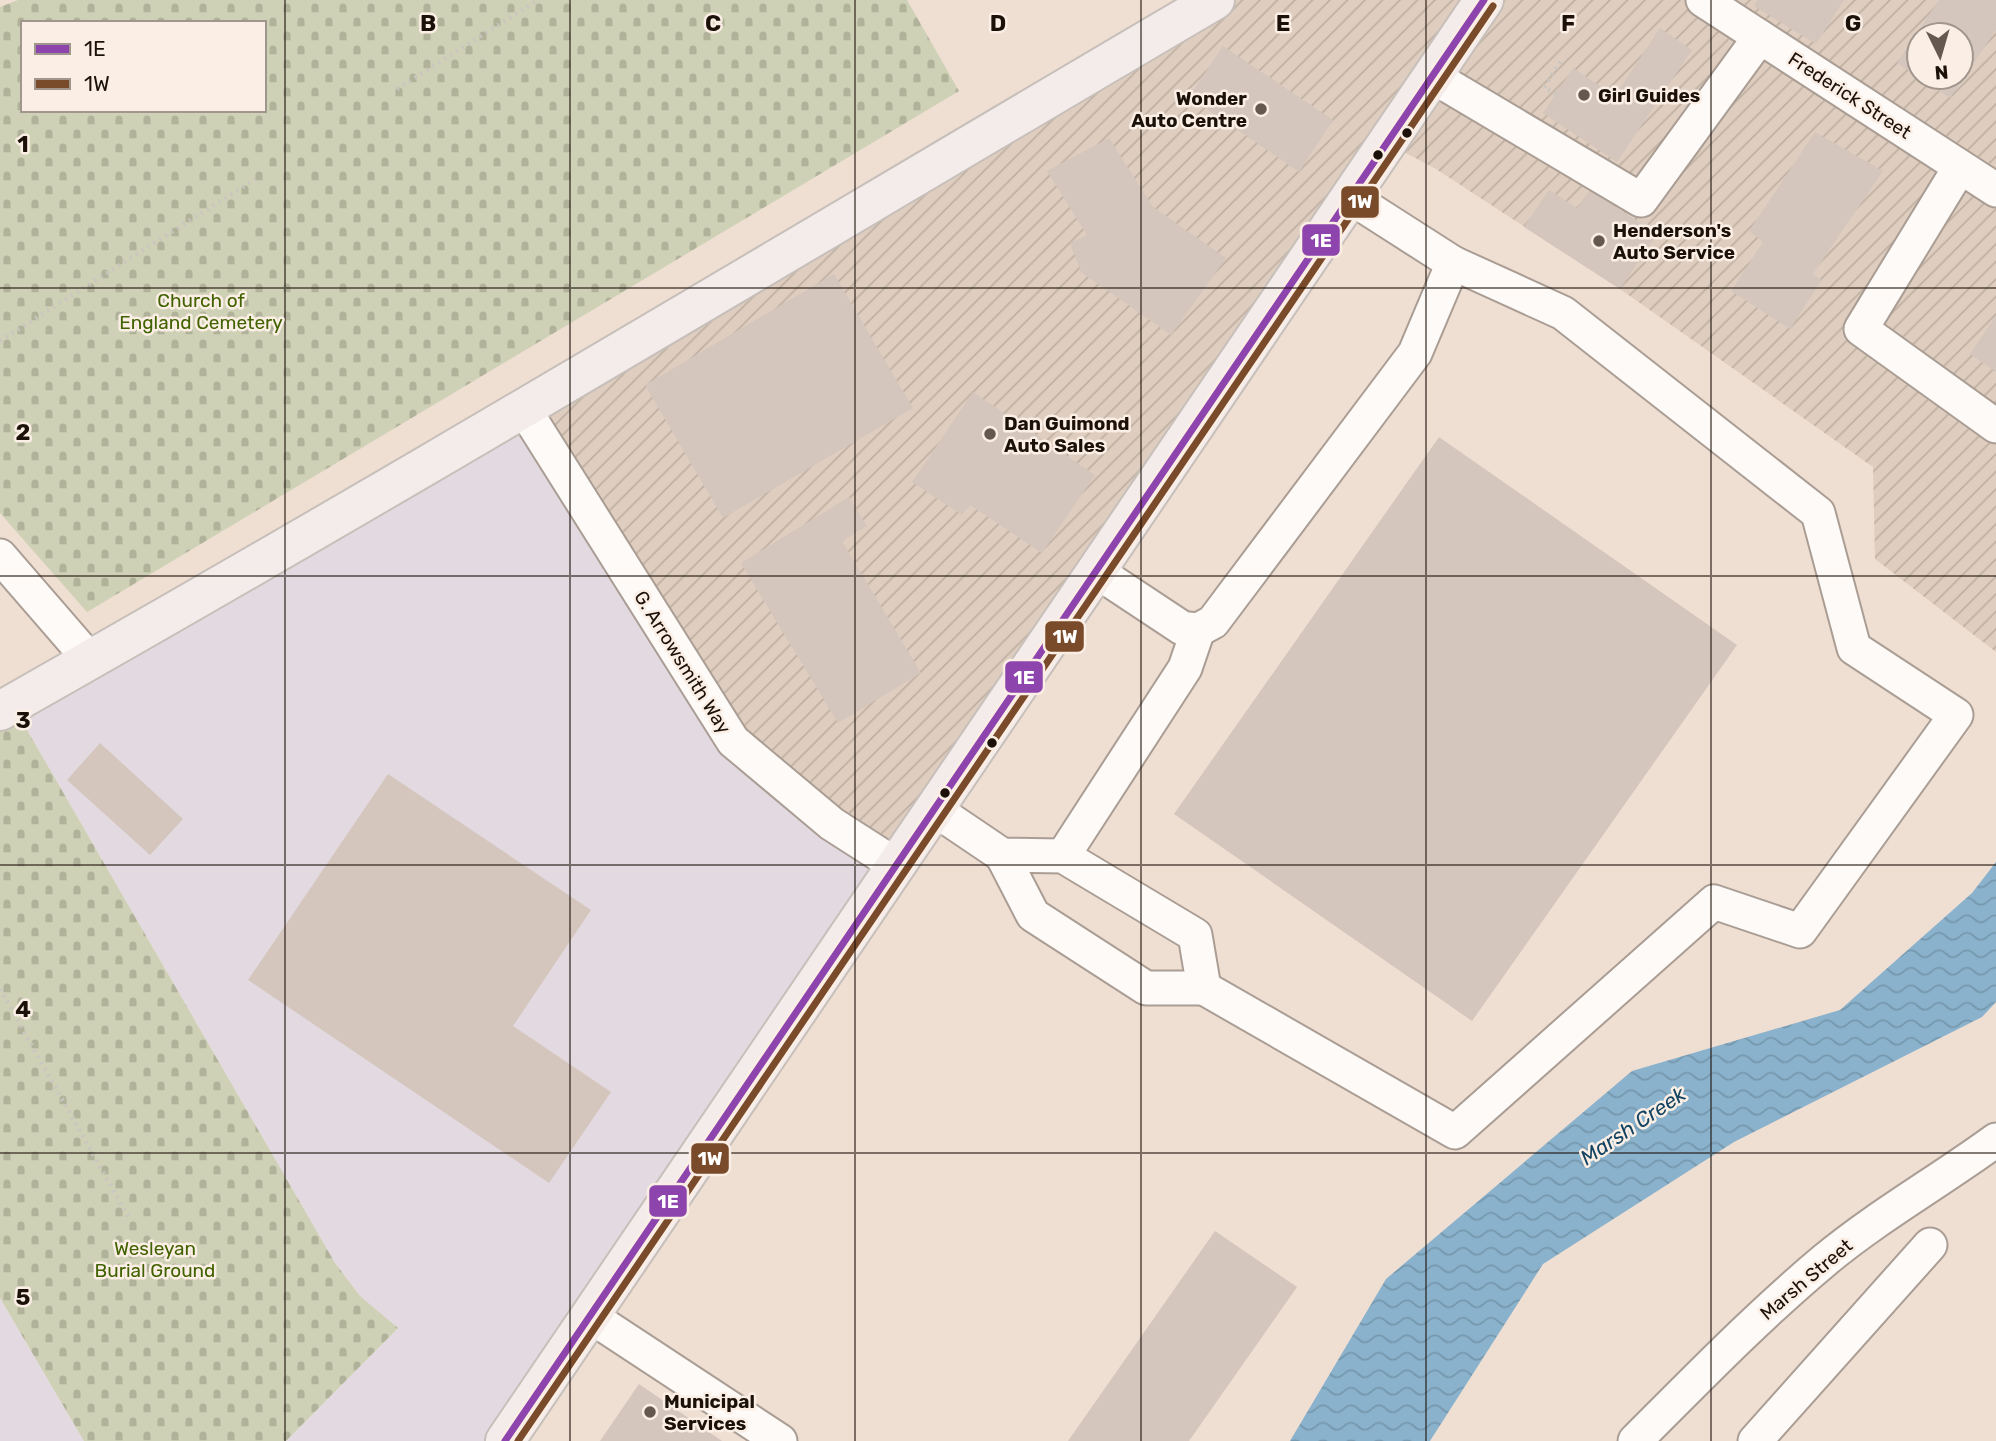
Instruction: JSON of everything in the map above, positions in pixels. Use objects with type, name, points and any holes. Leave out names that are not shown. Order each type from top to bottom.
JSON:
[{"type":"main road","points":[[0,710],[524,409],[1215,0]]},
{"type":"main road","points":[[505,1441],[1483,0]]},
{"type":"street","name":"Frederick Street","points":[[1703,0],[1996,190]]},
{"type":"street","points":[[1432,76],[1641,200],[1760,37]]},
{"type":"street","points":[[1960,167],[1861,329],[1996,426]]},
{"type":"street","points":[[934,809],[1002,855],[1033,915],[1146,988],[1204,988],[1455,1132],[1714,902],[1800,931],[1956,715],[1854,648],[1818,513],[1563,313],[1453,263],[1350,197]]},
{"type":"street","points":[[1096,571],[1182,628],[1198,630],[1213,622],[1415,354],[1453,263]]},
{"type":"street","name":"G. Arrowsmith Way","points":[[524,409],[733,741],[832,824],[896,865]]},
{"type":"street","points":[[0,556],[90,660]]},
{"type":"street","points":[[1063,856],[1185,668],[1198,630]]},
{"type":"street","points":[[1002,855],[1063,856],[1195,935],[1204,988]]},
{"type":"street","name":"Marsh Street","points":[[1635,1441],[1744,1332],[1825,1260],[1866,1228],[1996,1140]]},
{"type":"street","points":[[1755,1441],[1930,1245]]},
{"type":"street","points":[[590,1316],[780,1441]]},
{"type":"path","points":[[397,89],[538,0]]},
{"type":"path","points":[[1556,94],[1544,87],[1561,61]]},
{"type":"path","points":[[0,341],[255,179]]},
{"type":"path","points":[[0,989],[130,1220]]},
{"type":"shaded area","points":[[1215,0],[1996,0],[1996,652],[1875,559],[1873,467],[1620,289],[1436,169],[1387,143],[896,865],[733,741],[524,409]]},
{"type":"shaded area","points":[[524,409],[896,865],[505,1441],[286,1441],[398,1328],[360,1296],[335,1263],[12,704]]},
{"type":"shaded area","points":[[0,1298],[84,1441],[0,1441]]},
{"type":"green space","name":"Church of England Cemetery","points":[[18,0],[907,0],[959,91],[87,612],[0,513],[0,7]]},
{"type":"green space","name":"Wesleyan Burial Ground","points":[[12,704],[335,1263],[360,1296],[398,1328],[286,1441],[84,1441],[0,1298],[0,711]]},
{"type":"water","name":"Marsh Creek","points":[[1996,862],[1996,1002],[1982,1017],[1734,1142],[1543,1264],[1430,1441],[1290,1441],[1386,1279],[1632,1071],[1840,1010],[1972,893]]},
{"type":"building","points":[[1757,0],[1844,0],[1816,44],[1754,6]]},
{"type":"building","points":[[1939,0],[1996,0],[1996,30],[1975,61],[1975,21],[1925,21]]},
{"type":"building","name":"Girl Guides","points":[[1660,28],[1692,50],[1617,162],[1543,113],[1573,68],[1615,96]]},
{"type":"building","name":"Wonder Auto Centre","points":[[1223,46],[1333,120],[1299,172],[1189,97]]},
{"type":"building","points":[[1905,51],[1905,68],[1897,63]]},
{"type":"building","points":[[1939,91],[1955,91],[1950,98]]},
{"type":"building","points":[[1815,132],[1883,171],[1813,274],[1822,280],[1790,329],[1731,291],[1763,242],[1749,231]]},
{"type":"building","points":[[1109,138],[1153,207],[1226,258],[1171,335],[1081,272],[1070,243],[1087,235],[1047,171]]},
{"type":"building","name":"Henderson's Auto Service","points":[[1549,190],[1577,208],[1590,190],[1657,234],[1620,289],[1524,227]]},
{"type":"building","points":[[834,274],[913,408],[723,518],[645,385]]},
{"type":"building","points":[[1996,316],[1996,372],[1970,354]]},
{"type":"building","name":"Dan Guimond Auto Sales","points":[[973,392],[1095,475],[1042,553],[970,505],[962,515],[912,482]]},
{"type":"building","points":[[1439,437],[1737,645],[1472,1021],[1174,814]]},
{"type":"building","points":[[849,497],[867,526],[842,541],[921,673],[838,723],[741,563]]},
{"type":"building","points":[[100,743],[183,819],[150,855],[67,780]]},
{"type":"building","points":[[388,774],[591,910],[513,1026],[611,1092],[549,1183],[248,980]]},
{"type":"building","points":[[1215,1231],[1297,1287],[1189,1441],[1068,1441]]},
{"type":"building","name":"Municipal Services","points":[[639,1384],[722,1441],[600,1441]]},
{"type":"transit line","name":"1E","points":[[505,1441],[1484,0]]},
{"type":"transit line","name":"1W","points":[[518,1441],[1493,6]]},
{"type":"place","name":"Girl Guides","points":[[1584,95]]},
{"type":"place","name":"Wonder Auto Centre","points":[[1261,109]]},
{"type":"place","name":"Henderson's Auto Service","points":[[1599,241]]},
{"type":"place","name":"Dan Guimond Auto Sales","points":[[990,434]]},
{"type":"place","name":"Municipal Services","points":[[650,1412]]}]
